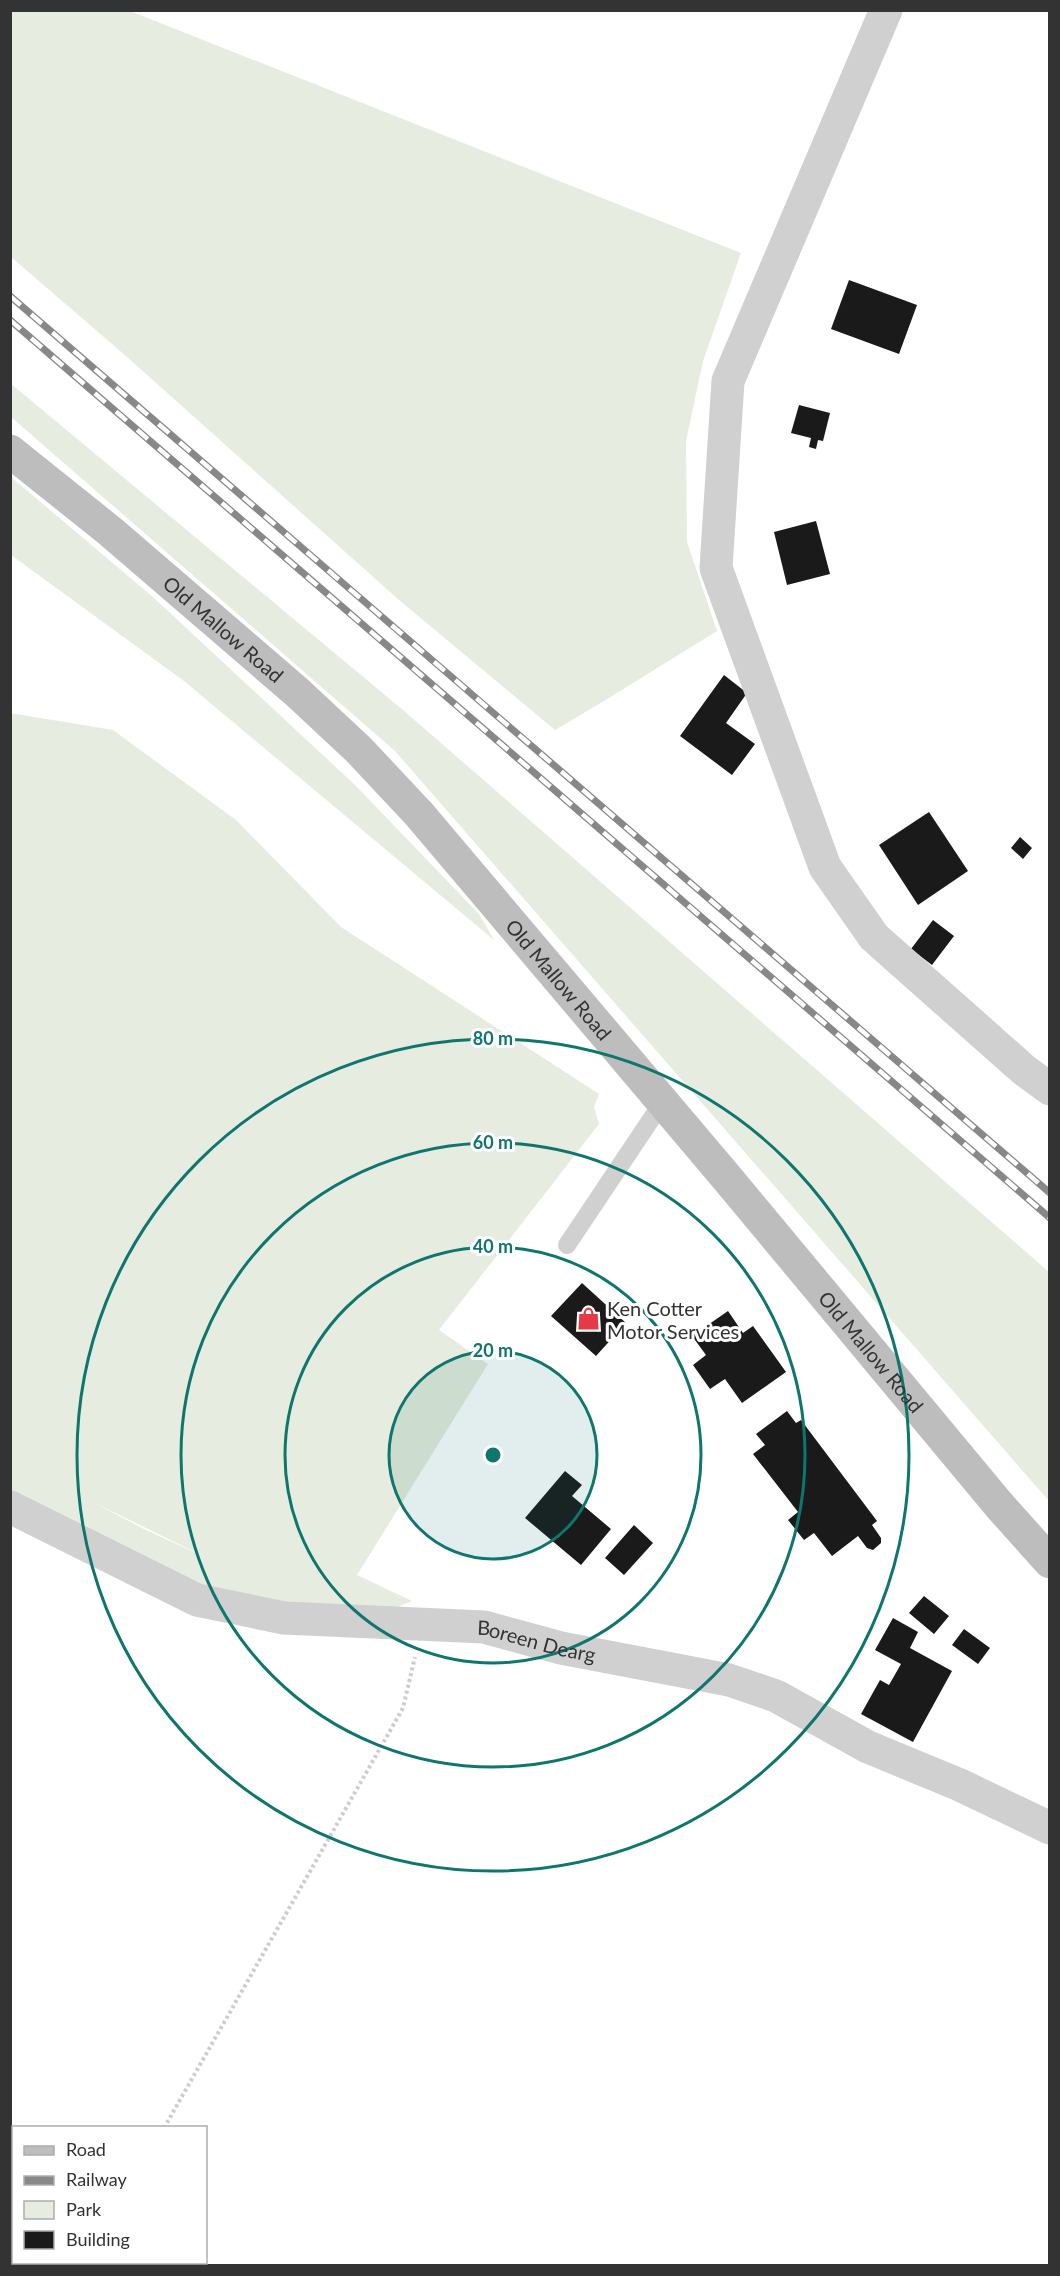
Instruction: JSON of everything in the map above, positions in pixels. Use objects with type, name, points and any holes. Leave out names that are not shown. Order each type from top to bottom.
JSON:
[{"type":"street","points":[[886,10],[728,381],[716,568],[825,867],[874,937],[1024,1070],[1050,1089]]},
{"type":"street","name":"Old Mallow Road","points":[[10,452],[129,548],[298,693],[359,750],[419,814],[999,1505],[1050,1562]]},
{"type":"street","name":"Boreen Dearg","points":[[10,1507],[197,1600],[284,1618],[484,1627],[561,1648],[729,1680],[776,1696],[868,1747],[960,1785],[1050,1828]]},
{"type":"lane","points":[[567,1245],[663,1103]]},
{"type":"path","points":[[165,2126],[403,1708],[422,1624]]},
{"type":"green space","points":[[11,10],[130,11],[741,253],[703,361],[686,441],[687,542],[717,631],[555,730],[399,600],[127,357],[11,257]]},
{"type":"green space","points":[[10,383],[403,710],[1049,1272],[1049,1501],[395,751],[11,417]]},
{"type":"green space","points":[[11,477],[154,598],[355,785],[479,914],[494,940],[184,681],[11,555]]},
{"type":"green space","points":[[10,713],[113,730],[236,820],[341,927],[599,1094],[594,1107],[599,1124],[439,1330],[488,1364],[357,1575],[412,1601],[388,1611],[295,1610],[200,1593],[11,1499]],"holes":[[[91,1501],[209,1559],[144,1529]]]},
{"type":"building","points":[[849,280],[917,305],[899,354],[831,329]]},
{"type":"building","points":[[799,405],[830,413],[823,441],[818,440],[816,449],[809,447],[811,438],[791,433]]},
{"type":"building","points":[[816,521],[830,574],[787,585],[774,532]]},
{"type":"building","points":[[724,675],[747,693],[726,723],[755,744],[732,775],[680,736]]},
{"type":"building","points":[[929,812],[968,871],[918,905],[879,845]]},
{"type":"building","points":[[1020,837],[1032,848],[1023,859],[1011,848]]},
{"type":"building","points":[[933,920],[954,936],[932,965],[911,949]]},
{"type":"building","name":"Ken Cotter Motor Services","points":[[582,1283],[626,1323],[596,1356],[551,1316]]},
{"type":"building","points":[[728,1311],[743,1333],[753,1326],[786,1372],[742,1403],[725,1379],[710,1389],[693,1365],[706,1355],[692,1336]]},
{"type":"building","points":[[787,1411],[796,1423],[801,1420],[877,1521],[872,1525],[881,1538],[881,1543],[873,1550],[867,1548],[858,1536],[832,1556],[814,1533],[804,1540],[788,1520],[798,1512],[753,1454],[765,1445],[756,1434]]},
{"type":"building","points":[[565,1471],[582,1485],[572,1496],[611,1529],[581,1565],[525,1518]]},
{"type":"building","points":[[634,1525],[653,1543],[624,1575],[605,1558]]},
{"type":"building","points":[[924,1596],[949,1616],[934,1634],[909,1613]]},
{"type":"building","points":[[893,1618],[918,1632],[910,1648],[952,1671],[913,1742],[861,1714],[880,1680],[889,1685],[901,1664],[875,1650]]},
{"type":"building","points":[[964,1629],[990,1648],[978,1664],[952,1645]]},
{"type":"railway","points":[[10,296],[1050,1193]]},
{"type":"railway","points":[[10,320],[1050,1218]]},
{"type":"place","name":"Ken Cotter Motor Services","points":[[589,1319]]}]
